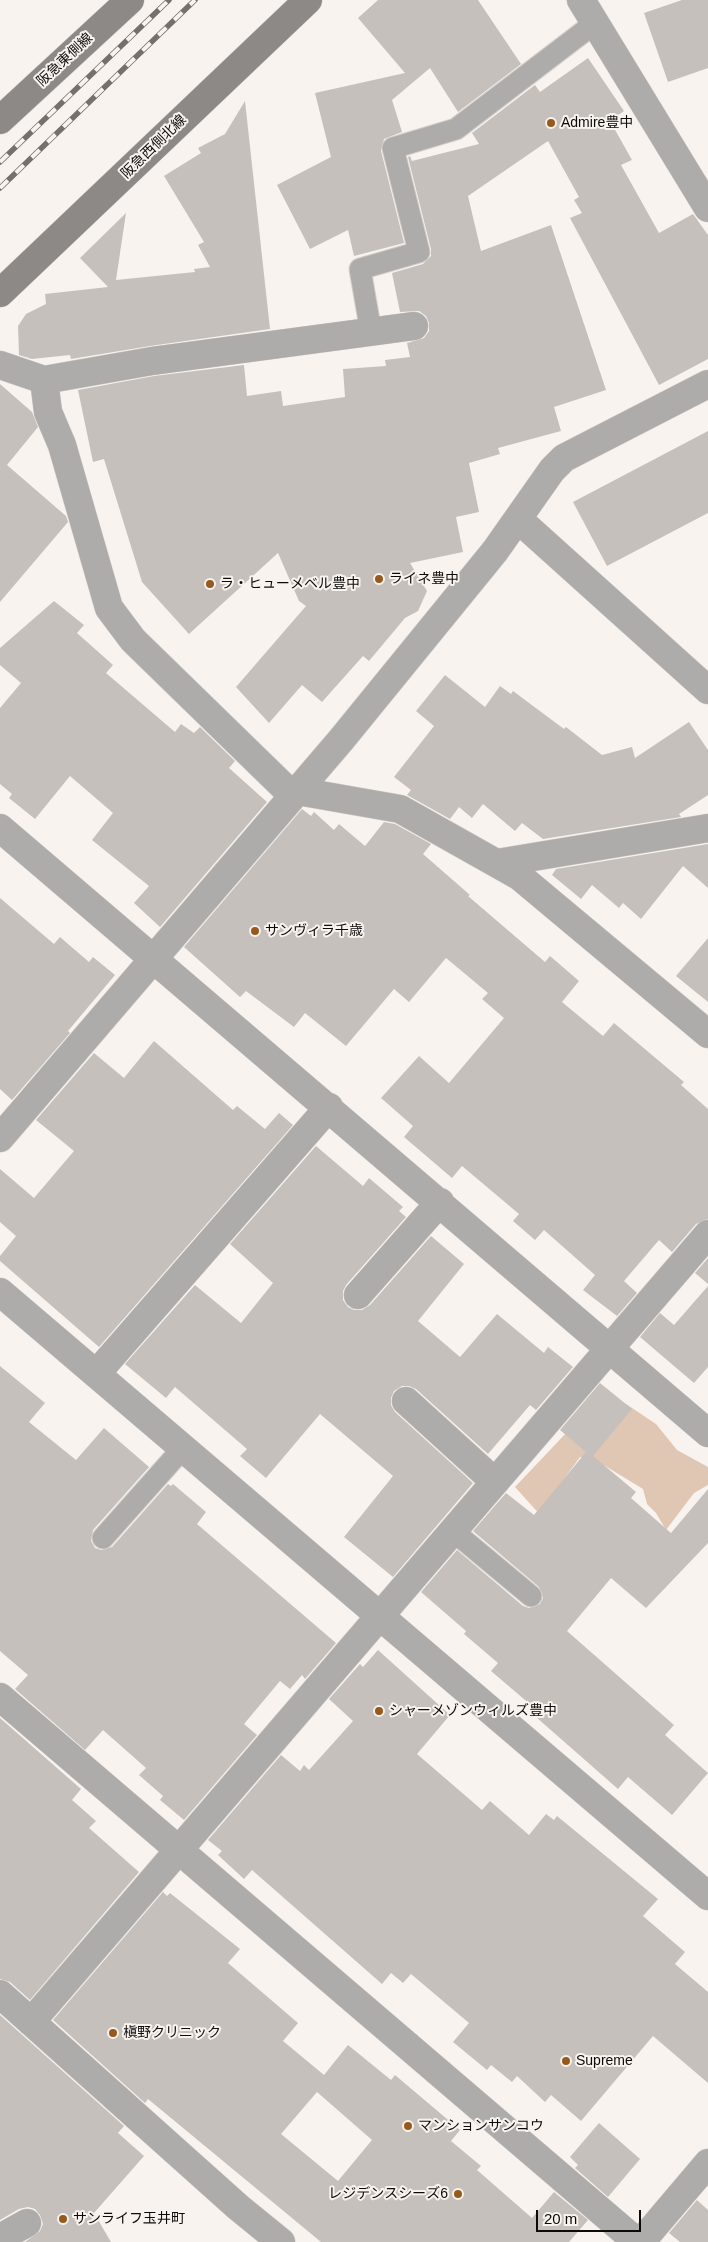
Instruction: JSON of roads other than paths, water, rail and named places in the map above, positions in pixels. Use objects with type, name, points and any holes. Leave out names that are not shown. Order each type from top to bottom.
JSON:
[{"type":"street","name":"阪急西側北線","points":[[0,293],[308,0]]},
{"type":"street","points":[[581,0],[708,208]]},
{"type":"street","name":"阪急東側線","points":[[0,120],[117,4]]},
{"type":"street","points":[[0,365],[44,380],[152,361],[414,326]]},
{"type":"street","points":[[44,380],[48,412],[62,445],[109,608],[133,640],[147,654],[286,790],[400,809],[497,863],[519,876],[708,1034]]},
{"type":"street","points":[[0,1138],[297,791],[476,574],[552,470],[564,458],[708,384]]},
{"type":"street","points":[[518,519],[708,690]]},
{"type":"street","points":[[0,828],[329,1107],[708,1433]]},
{"type":"street","points":[[497,863],[708,828]]},
{"type":"street","points":[[96,1374],[329,1107]]},
{"type":"street","points":[[358,1295],[440,1202]]},
{"type":"street","points":[[31,2022],[708,1234]]},
{"type":"street","points":[[0,1292],[708,1896]]},
{"type":"street","points":[[406,1400],[495,1482]]},
{"type":"street","points":[[0,1697],[637,2242]]},
{"type":"street","points":[[0,1994],[238,2207],[280,2242]]},
{"type":"street","points":[[641,2242],[708,2163]]},
{"type":"street","points":[[0,2238],[27,2223]]},
{"type":"lane","points":[[371,332],[360,269],[419,252],[393,148],[456,129],[595,23]]},
{"type":"lane","points":[[103,1538],[183,1448]]},
{"type":"lane","points":[[453,1531],[531,1596]]},
{"type":"railway","points":[[0,162],[169,0]]},
{"type":"railway","points":[[0,188],[195,0]]},
{"type":"place","name":"Admire豊中","points":[[551,123]]},
{"type":"place","name":"ライネ豊中","points":[[379,579]]},
{"type":"place","name":"ラ・ヒューメベル豊中","points":[[210,584]]},
{"type":"place","name":"サンヴィラ千歳","points":[[255,931]]},
{"type":"place","name":"シャーメゾンウィルズ豊中","points":[[379,1711]]},
{"type":"place","name":"槇野クリニック","points":[[113,2033]]},
{"type":"place","name":"Supreme","points":[[566,2061]]},
{"type":"place","name":"マンションサンコウ","points":[[408,2126]]},
{"type":"place","name":"レジデンスシーズ6","points":[[458,2194]]},
{"type":"place","name":"サンライフ玉井町","points":[[63,2219]]}]
